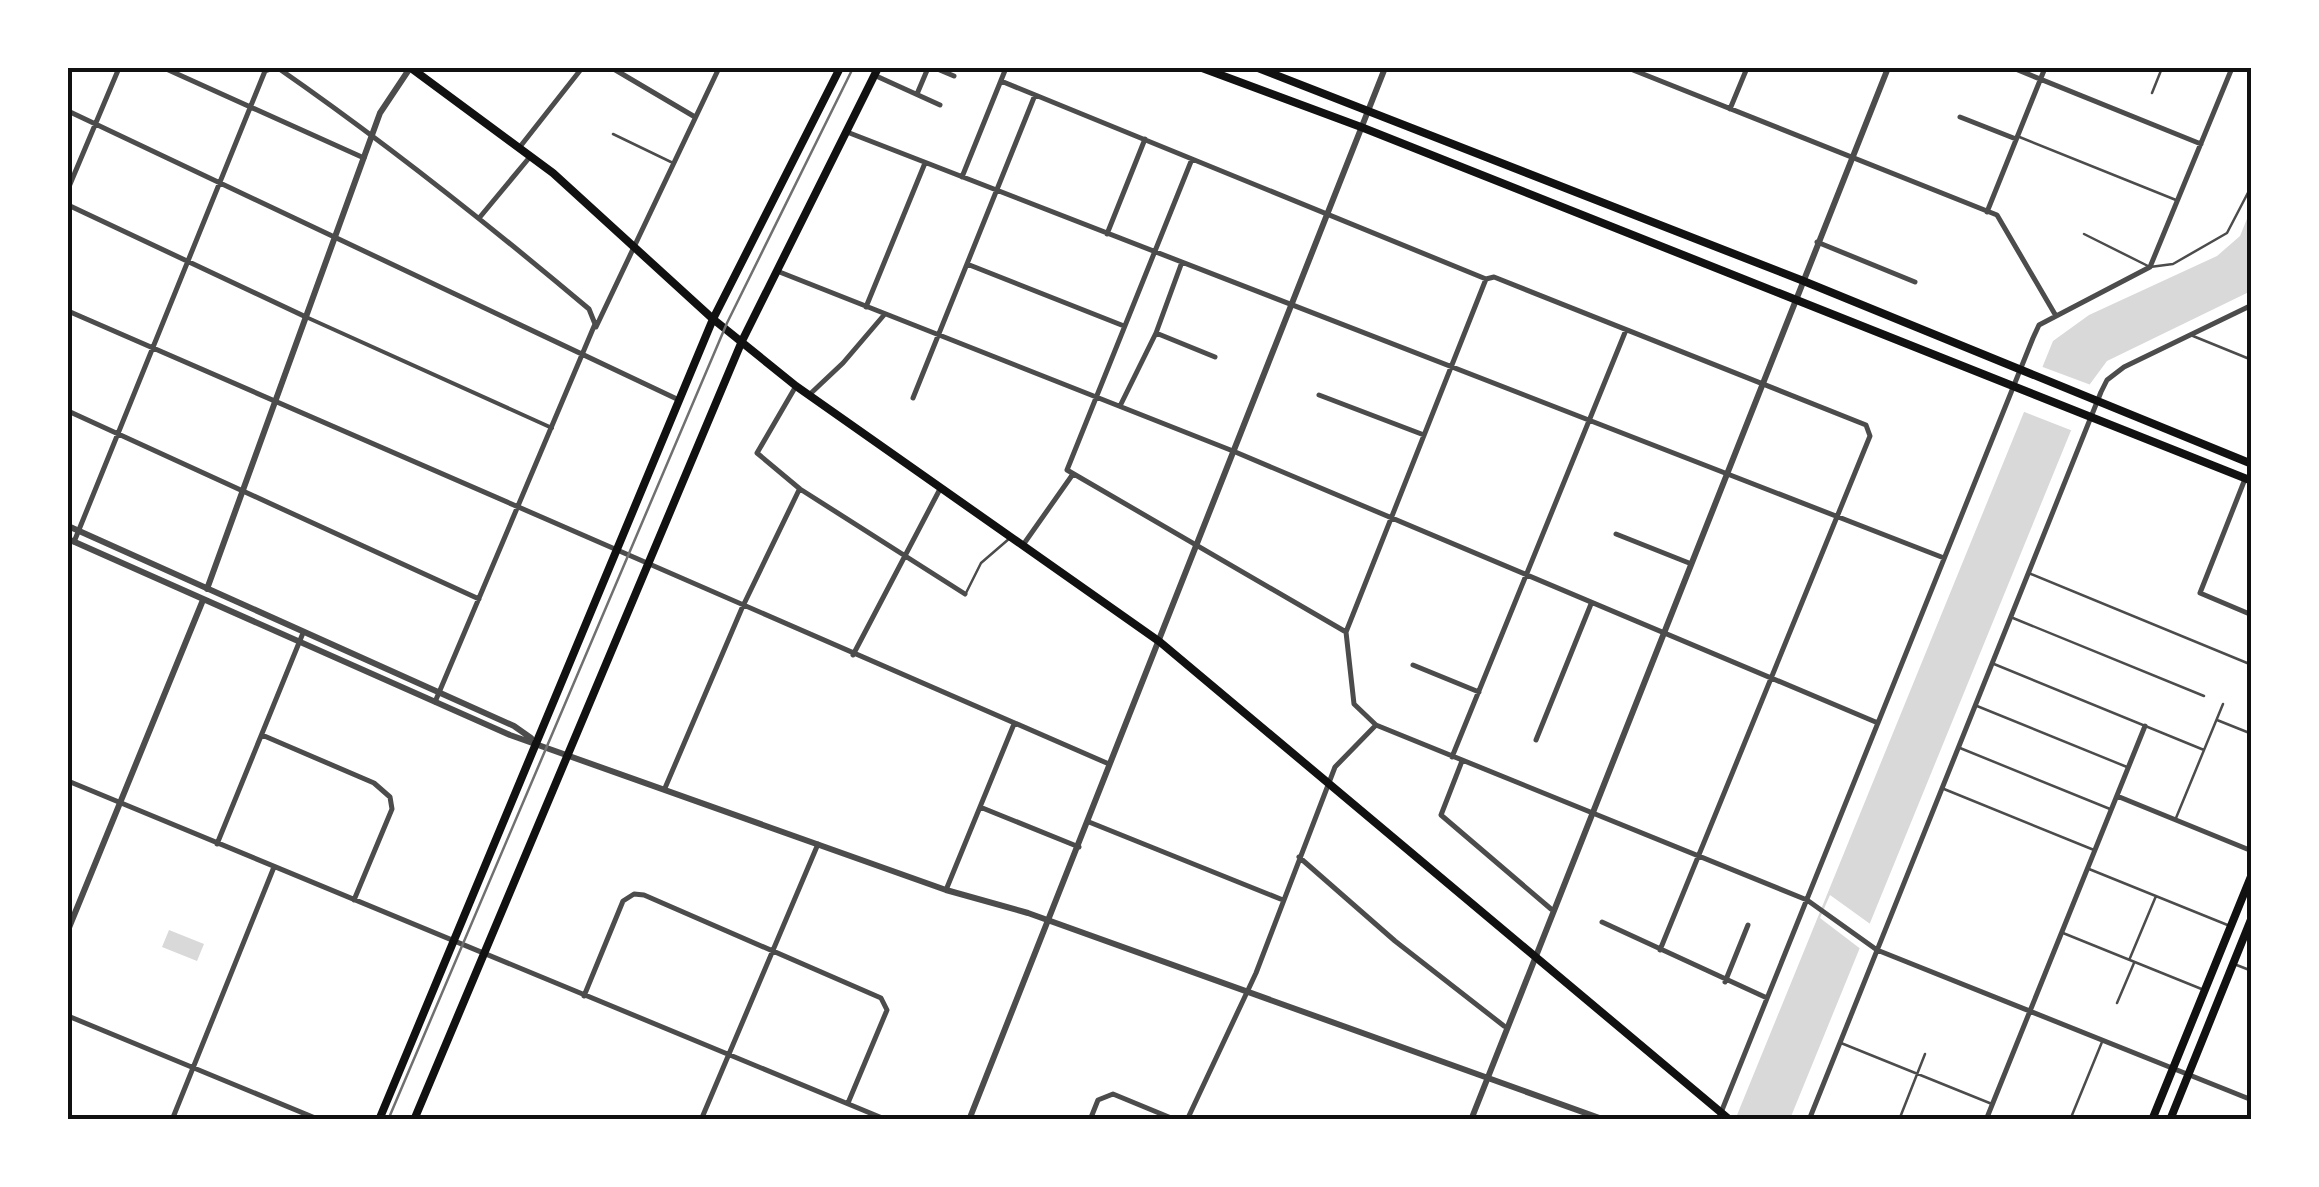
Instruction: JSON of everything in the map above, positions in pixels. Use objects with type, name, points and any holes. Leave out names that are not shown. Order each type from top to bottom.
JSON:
[{"type":"main road","points":[[410,68],[530,156],[634,244],[713,319],[796,386],[1160,642],[1534,954],[1719,1115],[1730,1120]]},
{"type":"main road","points":[[378,1120],[713,319],[840,68]]},
{"type":"main road","points":[[1202,68],[1361,126],[2248,480]]},
{"type":"main road","points":[[1258,68],[1801,280],[2252,464]]},
{"type":"main road","points":[[414,1120],[742,341],[876,71]]},
{"type":"main road","points":[[2152,1120],[2252,874]]},
{"type":"main road","points":[[2170,1120],[2252,917]]},
{"type":"street","points":[[68,189],[119,68]]},
{"type":"street","points":[[164,68],[364,158]]},
{"type":"street","points":[[435,702],[595,324],[589,309],[480,217],[373,134],[276,68],[265,71],[78,531],[70,540],[435,702],[536,742],[946,890],[1049,920],[1248,990],[1605,1120]]},
{"type":"street","points":[[68,930],[203,600],[380,113],[410,68]]},
{"type":"street","points":[[519,148],[582,68]]},
{"type":"street","points":[[612,68],[695,117]]},
{"type":"street","points":[[582,356],[719,68]]},
{"type":"street","points":[[917,94],[931,68],[954,76]]},
{"type":"street","points":[[962,177],[1006,68]]},
{"type":"street","points":[[969,1120],[1385,68]]},
{"type":"street","points":[[1628,68],[1997,216],[2056,316]]},
{"type":"street","points":[[1730,109],[1747,68]]},
{"type":"street","points":[[1471,1120],[1504,1026],[1888,68]]},
{"type":"street","points":[[2013,68],[2201,144]]},
{"type":"street","points":[[1987,212],[2045,68]]},
{"type":"street","points":[[1719,1115],[2040,325],[2150,267],[2229,68]]},
{"type":"street","points":[[876,71],[940,105]]},
{"type":"street","points":[[1001,80],[1486,279],[1494,278],[1866,425],[1870,436],[1660,950]]},
{"type":"street","points":[[913,398],[1036,95]]},
{"type":"street","points":[[68,111],[680,400]]},
{"type":"street","points":[[1960,117],[2017,137]]},
{"type":"street","points":[[847,132],[1944,558]]},
{"type":"street","points":[[1107,234],[1145,140]]},
{"type":"street","points":[[480,217],[530,156]]},
{"type":"street","points":[[1192,158],[1067,470],[1346,632]]},
{"type":"street","points":[[866,307],[925,164]]},
{"type":"street","points":[[68,205],[552,428]]},
{"type":"street","points":[[1817,242],[1915,282]]},
{"type":"street","points":[[1120,406],[1156,333],[1182,262]]},
{"type":"street","points":[[967,264],[1124,326]]},
{"type":"street","points":[[778,271],[1394,518],[1878,723]]},
{"type":"street","points":[[1486,279],[1346,632],[1354,704],[1376,726],[1807,900],[1877,950],[2252,1100]]},
{"type":"street","points":[[1809,1120],[2012,617],[2092,400],[2124,368],[2252,305]]},
{"type":"street","points":[[68,311],[742,608],[1112,765]]},
{"type":"street","points":[[809,395],[844,364],[884,314]]},
{"type":"street","points":[[1452,758],[1626,330]]},
{"type":"street","points":[[1156,333],[1215,357]]},
{"type":"street","points":[[796,386],[757,453],[800,488],[965,594]]},
{"type":"street","points":[[1320,395],[1425,436]]},
{"type":"street","points":[[68,412],[479,600]]},
{"type":"street","points":[[1023,546],[1073,474]]},
{"type":"street","points":[[2248,480],[2200,593],[2252,615]]},
{"type":"street","points":[[665,788],[742,608],[800,488]]},
{"type":"street","points":[[852,655],[940,488]]},
{"type":"street","points":[[68,526],[514,726],[536,742]]},
{"type":"street","points":[[1616,534],[1689,564]]},
{"type":"street","points":[[1536,740],[1590,604]]},
{"type":"street","points":[[217,844],[304,632]]},
{"type":"street","points":[[1412,665],[1478,692]]},
{"type":"street","points":[[946,890],[1014,724]]},
{"type":"street","points":[[1187,1120],[1248,990],[1335,767],[1376,726]]},
{"type":"street","points":[[1986,1120],[2145,726]]},
{"type":"street","points":[[262,735],[374,783],[390,797],[392,809],[354,900]]},
{"type":"street","points":[[1462,761],[1442,815],[1551,909]]},
{"type":"street","points":[[68,782],[887,1120]]},
{"type":"street","points":[[2117,796],[2252,851]]},
{"type":"street","points":[[980,807],[1079,847]]},
{"type":"street","points":[[1089,822],[1283,900]]},
{"type":"street","points":[[701,1120],[818,844]]},
{"type":"street","points":[[1299,857],[1394,941],[1504,1026]]},
{"type":"street","points":[[172,1120],[274,867]]},
{"type":"street","points":[[584,996],[623,901],[634,894],[881,998],[887,1010],[848,1103]]},
{"type":"street","points":[[1602,922],[1766,998]]},
{"type":"street","points":[[1725,982],[1748,925]]},
{"type":"street","points":[[68,1016],[320,1120]]},
{"type":"street","points":[[1090,1120],[1098,1100],[1113,1094],[1176,1120]]},
{"type":"lane","points":[[2152,92],[2162,68]]},
{"type":"lane","points":[[614,134],[673,162]]},
{"type":"lane","points":[[2017,137],[2178,200]]},
{"type":"lane","points":[[2084,234],[2150,267],[2173,264],[2227,233],[2252,185]]},
{"type":"lane","points":[[2190,335],[2252,360]]},
{"type":"lane","points":[[965,594],[981,563],[1010,537]]},
{"type":"lane","points":[[2029,573],[2252,664]]},
{"type":"lane","points":[[2012,617],[2204,696]]},
{"type":"lane","points":[[1993,664],[2204,750]]},
{"type":"lane","points":[[2176,820],[2222,704]]},
{"type":"lane","points":[[1976,706],[2128,767]]},
{"type":"lane","points":[[2216,720],[2252,734]]},
{"type":"lane","points":[[1959,748],[2112,809]]},
{"type":"lane","points":[[1942,788],[2095,850]]},
{"type":"lane","points":[[2088,868],[2230,926]]},
{"type":"lane","points":[[2117,1003],[2156,896]]},
{"type":"lane","points":[[2062,932],[2204,990]]},
{"type":"lane","points":[[2233,963],[2252,971]]},
{"type":"lane","points":[[2070,1120],[2103,1040]]},
{"type":"lane","points":[[1840,1043],[1992,1104]]},
{"type":"lane","points":[[1900,1120],[1926,1054]]},
{"type":"shaded area","points":[[2251,209],[2251,291],[2107,361],[2090,384],[1790,1119],[1735,1120],[2053,341],[2089,315],[2217,256],[2240,236]]},
{"type":"shaded area","points":[[169,930],[204,944],[197,961],[162,947]]},
{"type":"pier","points":[[2040,366],[2091,385],[2073,431],[2022,411]]},
{"type":"pier","points":[[1830,895],[1873,926],[1862,950],[1820,918]]},
{"type":"railway","points":[[388,1120],[727,323],[853,68]]}]
